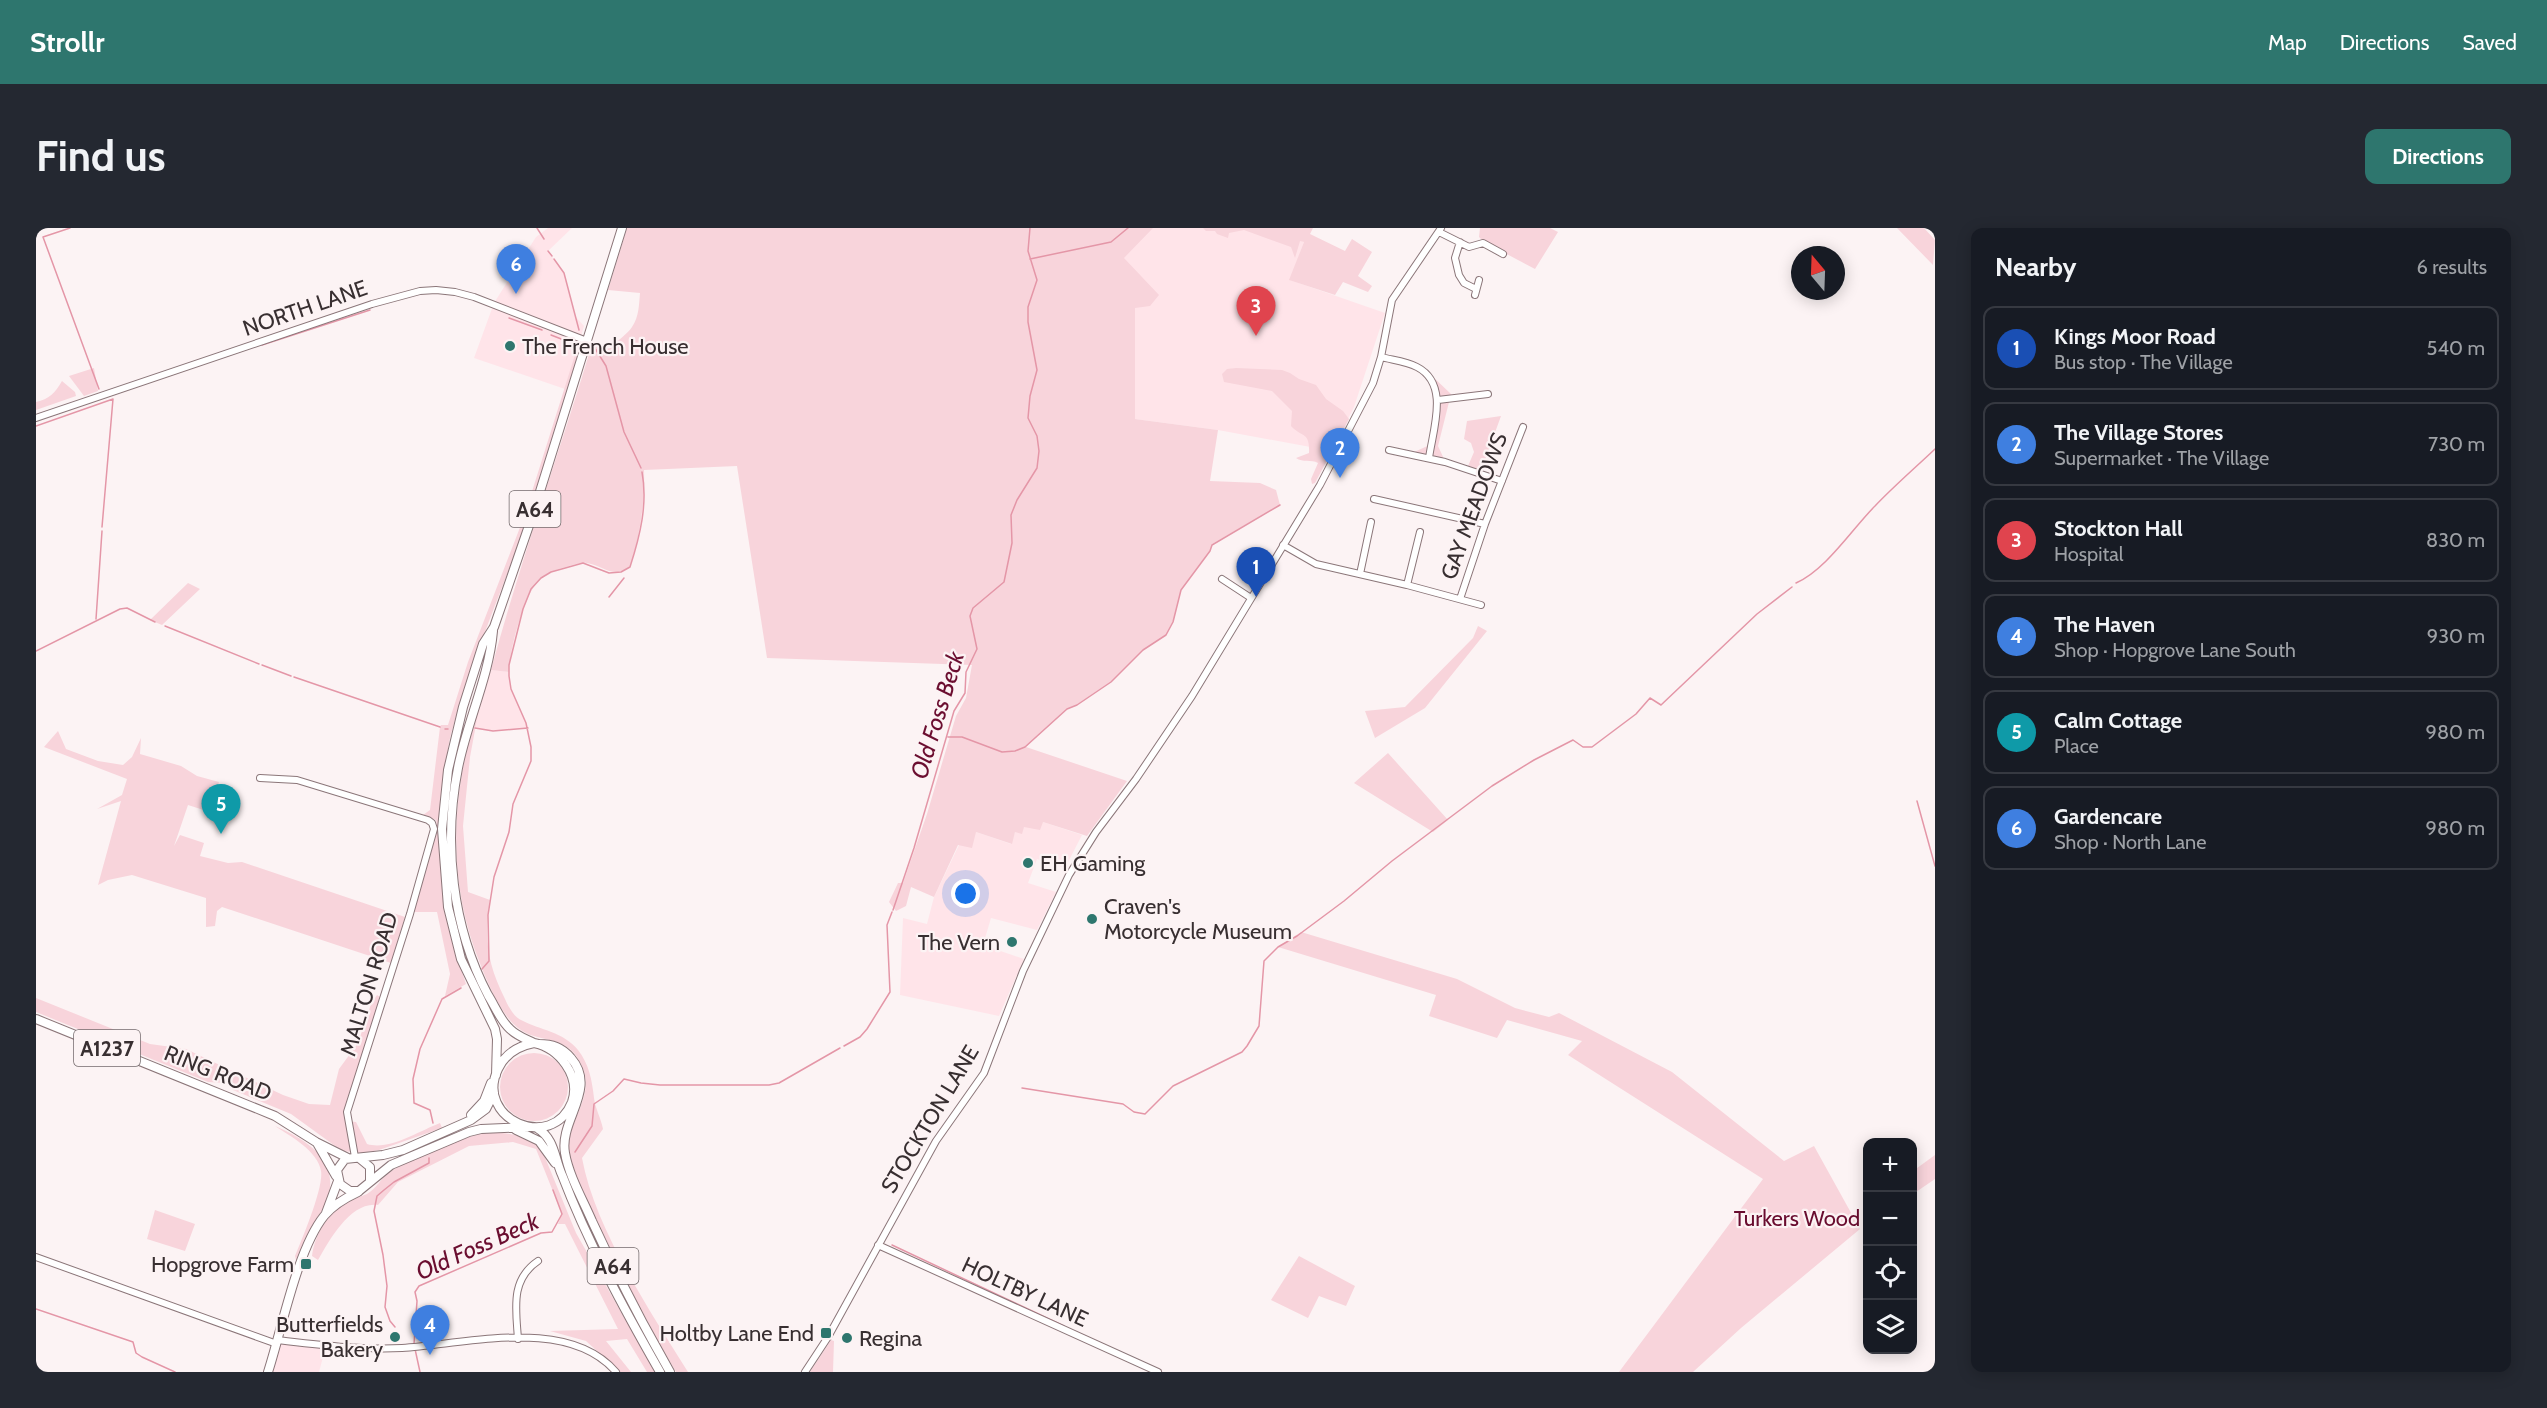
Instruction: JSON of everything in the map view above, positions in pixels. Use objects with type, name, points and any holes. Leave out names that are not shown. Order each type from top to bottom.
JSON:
[{"type":"highway","name":"A64","points":[[495,1075],[495,1029],[469,977],[451,921],[445,882],[447,829],[464,738],[492,647],[494,627],[533,514],[622,228]]},
{"type":"highway","name":"A64","points":[[447,829],[455,893],[470,956],[478,975],[504,1022],[516,1034],[536,1043],[557,1046],[569,1055],[578,1070],[580,1094],[566,1126],[565,1155],[583,1200],[621,1281],[670,1372]]},
{"type":"highway","name":"RING ROAD","points":[[36,1019],[275,1116],[316,1142],[354,1157]]},
{"type":"highway","points":[[494,1093],[486,1109],[471,1120],[403,1150],[354,1157],[338,1166],[337,1178],[344,1188],[359,1191],[391,1165],[460,1135],[481,1129],[533,1128],[550,1124],[565,1114],[574,1092],[573,1079],[567,1066],[555,1054],[536,1043],[513,1051],[506,1058],[495,1075],[494,1093],[497,1104],[507,1116],[517,1124],[533,1128]]},
{"type":"highway","name":"A64","points":[[454,1127],[472,1114],[484,1101],[496,1063]]},
{"type":"highway","name":"A64","points":[[533,1128],[546,1134],[552,1144],[560,1172],[612,1285],[660,1372]]},
{"type":"highway","points":[[511,1129],[531,1135],[539,1141],[560,1172]]},
{"type":"highway","name":"RING ROAD","points":[[316,1142],[337,1178]]},
{"type":"highway","points":[[354,1157],[370,1167],[370,1181]]},
{"type":"main road","points":[[325,1215],[337,1178]]},
{"type":"main road","points":[[268,1372],[299,1271],[314,1231],[325,1215],[340,1201],[359,1191]]},
{"type":"street","points":[[1440,230],[1469,247],[1484,243],[1503,254]]},
{"type":"street","name":"STOCKTON LANE","points":[[805,1372],[820,1351],[936,1141],[984,1073],[1026,962],[1069,875],[1209,668],[1313,498],[1373,383],[1381,357],[1392,300],[1440,230]]},
{"type":"street","points":[[1460,242],[1455,258],[1459,275],[1464,283],[1475,292],[1479,280]]},
{"type":"street","name":"NORTH LANE","points":[[36,418],[372,304],[420,291],[436,290],[465,294],[587,341]]},
{"type":"street","points":[[1381,357],[1416,366],[1431,381],[1438,400],[1429,458]]},
{"type":"street","points":[[1438,400],[1488,394]]},
{"type":"street","name":"GAY MEADOWS","points":[[1460,598],[1485,524],[1523,427]]},
{"type":"street","points":[[1389,450],[1459,465],[1502,481]]},
{"type":"street","points":[[1374,499],[1485,524]]},
{"type":"street","points":[[1360,574],[1371,522]]},
{"type":"street","points":[[1407,585],[1420,532]]},
{"type":"street","points":[[1283,544],[1316,564],[1481,605]]},
{"type":"street","points":[[1222,579],[1251,598]]},
{"type":"street","name":"MALTON ROAD","points":[[260,778],[297,780],[432,823],[434,829],[347,1112],[354,1157]]},
{"type":"street","name":"HOLTBY LANE","points":[[878,1245],[1158,1372]]},
{"type":"street","points":[[36,1257],[278,1342],[410,1347],[543,1338],[579,1345],[602,1358],[616,1372]]},
{"type":"street","points":[[518,1339],[518,1284],[525,1272],[538,1262]]},
{"type":"shaded area","points":[[548,228],[572,228],[548,251],[564,273],[575,316],[584,326],[565,389],[474,358],[494,303],[536,237]]},
{"type":"shaded area","points":[[1130,228],[1270,228],[1304,242],[1290,280],[1385,313],[1354,407],[1332,451],[1218,430],[1135,419],[1135,308],[1088,248]]},
{"type":"shaded area","points":[[491,670],[509,672],[511,689],[528,728],[493,731],[475,728],[482,692]]},
{"type":"shaded area","points":[[1043,822],[1082,835],[1065,868],[1037,859],[1028,883],[1056,892],[1037,930],[991,918],[983,945],[1024,959],[999,1016],[900,995],[903,918],[927,924],[934,897],[959,845],[976,832],[1011,844],[1015,832]]},
{"type":"shaded area","points":[[281,1343],[326,1346],[319,1372],[270,1372]]},
{"type":"green space","points":[[627,228],[1153,228],[1124,258],[1159,295],[1150,306],[1135,308],[1135,419],[1218,430],[1210,481],[1260,483],[1276,490],[1280,505],[1212,544],[1210,551],[1181,590],[1173,622],[1166,635],[1143,650],[1111,682],[1077,705],[1067,709],[1026,747],[1127,781],[1087,836],[1043,822],[1040,830],[1024,827],[1022,834],[1015,832],[1012,844],[976,832],[972,848],[958,845],[934,897],[911,887],[906,906],[896,911],[889,902],[898,883],[903,883],[927,814],[956,716],[966,698],[972,665],[767,658],[737,466],[644,470],[641,519],[630,567],[613,572],[582,563],[542,577],[533,587],[523,610],[509,672],[491,670],[593,341],[600,342],[604,349],[611,348],[630,330],[636,319],[640,293],[608,290]]},
{"type":"green space","points":[[1203,228],[1313,228],[1310,234],[1345,251],[1352,239],[1372,252],[1358,276],[1372,286],[1368,292],[1343,282],[1335,295],[1289,280],[1304,242],[1300,241],[1295,258],[1291,247],[1244,230],[1229,233],[1228,238]]},
{"type":"green space","points":[[1480,228],[1550,228],[1558,232],[1535,269],[1484,242],[1479,237]]},
{"type":"green space","points":[[1897,228],[1924,228],[1935,240],[1933,265]]},
{"type":"green space","points":[[579,342],[583,343],[540,480],[467,681],[449,742],[441,823],[441,870],[452,936],[466,984],[445,996],[450,974],[437,912],[414,912],[437,827],[436,820],[423,815],[430,810],[440,727],[448,725],[468,662],[524,517]]},
{"type":"green space","points":[[94,368],[98,391],[84,396],[69,376]]},
{"type":"green space","points":[[1227,369],[1282,370],[1290,373],[1316,385],[1326,399],[1343,411],[1349,419],[1315,483],[1312,484],[1311,479],[1318,463],[1296,458],[1309,453],[1309,446],[1307,438],[1291,426],[1292,411],[1272,391],[1224,382],[1222,374]]},
{"type":"green space","points":[[1431,375],[1451,394],[1438,446],[1444,459],[1412,453],[1434,443],[1441,397]]},
{"type":"green space","points":[[62,381],[75,392],[76,396],[36,410],[36,402],[51,395]]},
{"type":"green space","points":[[1501,416],[1481,471],[1468,466],[1474,452],[1471,443],[1464,439],[1467,421]]},
{"type":"green space","points":[[188,583],[200,589],[162,625],[150,620]]},
{"type":"green space","points":[[1478,626],[1487,631],[1425,708],[1375,738],[1365,711],[1405,707],[1473,638]]},
{"type":"green space","points":[[482,692],[470,757],[463,826],[468,892],[490,900],[487,927],[488,951],[494,974],[512,1011],[521,1020],[566,1039],[578,1050],[585,1061],[603,1129],[582,1158],[589,1185],[611,1241],[657,1323],[688,1372],[676,1372],[664,1352],[571,1166],[568,1153],[571,1130],[585,1089],[582,1066],[569,1048],[526,1033],[512,1023],[492,990],[469,931],[461,897],[456,829],[464,761]]},
{"type":"green space","points":[[58,731],[66,749],[98,761],[123,765],[132,757],[141,738],[140,754],[181,766],[197,776],[219,782],[210,812],[188,805],[174,846],[180,835],[204,843],[200,856],[228,863],[242,862],[405,917],[391,963],[222,907],[217,911],[215,926],[206,927],[206,898],[132,875],[108,880],[98,885],[121,801],[97,809],[122,795],[127,779],[44,747]]},
{"type":"green space","points":[[1388,753],[1448,820],[1433,832],[1354,783]]},
{"type":"green space","name":"Turkers Wood","points":[[1301,932],[1457,979],[1515,1008],[1549,1017],[1559,1013],[1672,1072],[1784,1161],[1814,1146],[1860,1229],[1741,1328],[1693,1372],[1619,1372],[1763,1179],[1568,1055],[1582,1041],[1507,1020],[1497,1038],[1429,1016],[1436,995],[1278,947]]},
{"type":"green space","points":[[377,995],[380,997],[345,1114],[345,1121],[356,1122],[367,1144],[376,1145],[394,1143],[440,1123],[442,1128],[379,1150],[362,1153],[342,1151],[291,1114],[233,1090],[226,1083],[208,1082],[36,1012],[36,998],[150,1044],[186,1049],[283,1095],[309,1104],[330,1105],[339,1069],[358,1043],[371,1004]]},
{"type":"green space","points":[[541,1053],[553,1059],[562,1068],[568,1080],[566,1100],[558,1111],[541,1121],[527,1121],[510,1111],[502,1100],[500,1080],[510,1063],[521,1055]]},
{"type":"green space","points":[[275,1126],[299,1138],[320,1155],[330,1177],[330,1190],[325,1205],[313,1225],[297,1264],[295,1256],[316,1200],[321,1171],[315,1157],[309,1151]]},
{"type":"green space","points":[[489,1132],[524,1138],[542,1150],[576,1233],[655,1372],[647,1372],[627,1339],[606,1341],[631,1372],[620,1372],[586,1341],[550,1331],[618,1329],[565,1224],[558,1224],[562,1214],[536,1149],[513,1142],[469,1146],[398,1182],[378,1205],[368,1205],[350,1215],[342,1223],[318,1260],[312,1256],[316,1239],[324,1224],[342,1205],[351,1199],[367,1194],[390,1172],[411,1160],[453,1143]]},
{"type":"green space","points":[[1935,1155],[1935,1179],[1917,1191],[1917,1168]]},
{"type":"green space","points":[[155,1210],[195,1224],[185,1251],[147,1239]]},
{"type":"green space","points":[[1299,1256],[1355,1286],[1346,1306],[1319,1296],[1308,1318],[1271,1300]]},
{"type":"green space","points":[[831,1340],[834,1341],[833,1372],[810,1372]]},
{"type":"waterway","points":[[70,228],[43,237],[99,389]]},
{"type":"waterway","points":[[537,228],[544,239]]},
{"type":"waterway","name":"Old Foss Beck","points":[[893,910],[914,848],[954,711],[965,693],[966,672],[977,649],[970,616],[973,608],[1004,582],[1012,543],[1011,515],[1017,500],[1037,468],[1039,451],[1037,436],[1028,418],[1030,396],[1037,370],[1028,322],[1028,307],[1037,280],[1028,251],[1030,228]]},
{"type":"waterway","points":[[1030,259],[1111,242],[1128,228]]},
{"type":"waterway","points":[[548,251],[552,256]]},
{"type":"waterway","points":[[554,259],[564,273],[579,330]]},
{"type":"waterway","points":[[262,345],[370,310]]},
{"type":"waterway","points":[[509,318],[542,330]]},
{"type":"waterway","points":[[551,335],[569,342]]},
{"type":"waterway","points":[[593,345],[606,366],[624,432],[641,468]]},
{"type":"waterway","points":[[36,426],[113,399],[102,527]]},
{"type":"waterway","points":[[1796,583],[1818,569],[1875,506],[1935,449]]},
{"type":"waterway","points":[[482,969],[489,961],[488,915],[494,877],[509,832],[513,804],[531,761],[531,747],[526,723],[511,689],[509,676],[509,665],[523,609],[531,589],[541,578],[551,572],[583,563],[609,573],[621,572],[630,567],[642,520],[644,496],[642,472]]},
{"type":"waterway","points":[[948,737],[962,737],[1002,752],[1025,747],[1067,709],[1077,705],[1111,682],[1143,650],[1166,635],[1173,622],[1181,590],[1212,545],[1280,505]]},
{"type":"waterway","points":[[96,619],[102,531]]},
{"type":"waterway","points":[[609,597],[624,578]]},
{"type":"waterway","points":[[1022,1088],[1123,1104],[1134,1112],[1145,1114],[1173,1086],[1242,1052],[1259,1026],[1264,961],[1278,947],[1297,936],[1344,901],[1392,861],[1492,786],[1534,760],[1573,740],[1583,747],[1592,747],[1636,714],[1650,698],[1661,705],[1757,614],[1792,587]]},
{"type":"waterway","points":[[36,651],[120,609],[127,608],[155,622]]},
{"type":"waterway","points":[[165,626],[259,664]]},
{"type":"waterway","points":[[262,665],[291,676]]},
{"type":"waterway","points":[[294,677],[440,727]]},
{"type":"waterway","points":[[475,728],[493,731],[528,728]]},
{"type":"waterway","points":[[1917,801],[1935,866]]},
{"type":"waterway","name":"Old Foss Beck","points":[[844,1046],[860,1037],[867,1029],[890,992],[887,925],[892,912]]},
{"type":"waterway","points":[[433,1123],[430,1110],[414,1103],[413,1079],[420,1049],[442,999],[461,988]]},
{"type":"waterway","name":"Old Foss Beck","points":[[575,1152],[592,1126],[594,1104],[613,1091],[624,1079],[660,1085],[769,1085],[779,1083],[840,1048]]},
{"type":"waterway","points":[[395,1327],[385,1307],[387,1286],[374,1211],[377,1196],[394,1182],[429,1163],[429,1158]]},
{"type":"waterway","name":"Old Foss Beck","points":[[414,1344],[417,1301],[415,1292],[419,1286],[541,1233],[552,1232],[562,1214],[553,1190]]},
{"type":"waterway","points":[[892,1245],[1064,1326]]},
{"type":"waterway","points":[[36,1309],[133,1342],[136,1353],[175,1372]]},
{"type":"waterway","name":"Old Foss Beck","points":[[415,1349],[420,1372]]},
{"type":"place","name":"Gardencare","points":[[516,294]]},
{"type":"place","name":"Stockton Hall","points":[[1256,336]]},
{"type":"place","name":"The French House","points":[[510,346]]},
{"type":"place","name":"The Village Stores","points":[[1340,478]]},
{"type":"place","name":"Kings Moor Road","points":[[1256,597]]},
{"type":"place","name":"Calm Cottage","points":[[221,834]]},
{"type":"place","name":"EH Gaming","points":[[1028,863]]},
{"type":"place","name":"Craven's Motorcycle Museum","points":[[1092,919]]},
{"type":"place","name":"The Vern","points":[[1012,942]]},
{"type":"place","name":"Hopgrove Farm","points":[[306,1264]]},
{"type":"place","name":"Holtby Lane End","points":[[826,1333]]},
{"type":"place","name":"Butterfields Bakery","points":[[395,1337]]},
{"type":"place","name":"Regina","points":[[847,1338]]},
{"type":"place","name":"The Haven","points":[[430,1355]]}]
